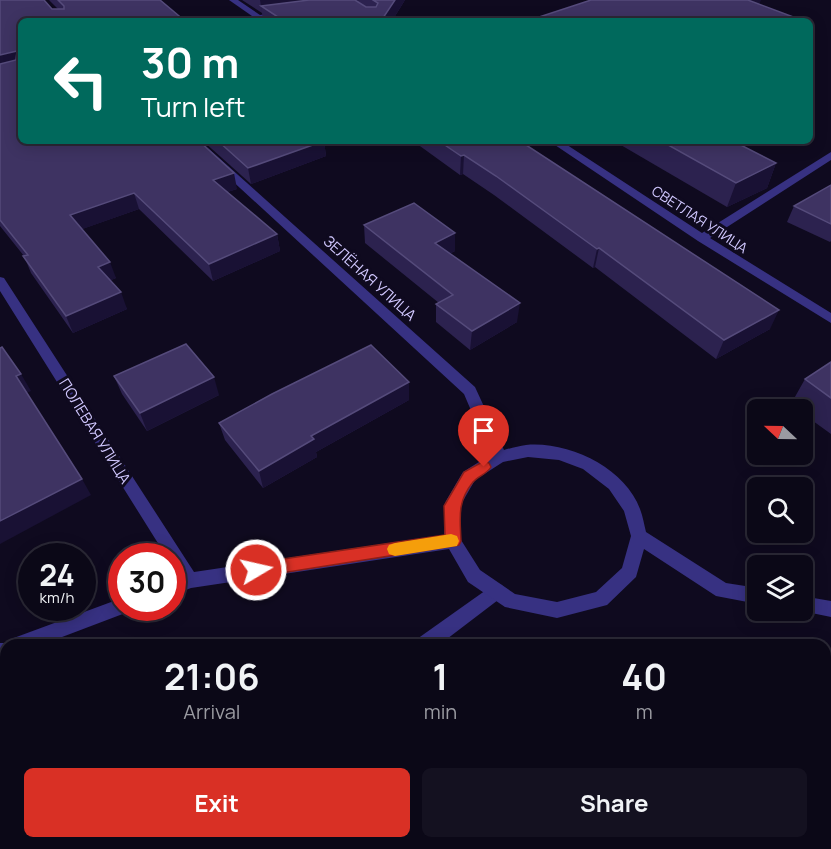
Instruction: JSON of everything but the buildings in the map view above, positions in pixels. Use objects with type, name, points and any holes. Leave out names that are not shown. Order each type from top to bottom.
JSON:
[{"type":"street","points":[[233,0],[257,16]]},
{"type":"street","points":[[249,18],[292,12]]},
{"type":"street","name":"ЗЕЛЁНАЯ УЛИЦА","points":[[197,144],[470,391],[499,457]]},
{"type":"street","name":"СВЕТЛАЯ УЛИЦА","points":[[559,144],[831,320]]},
{"type":"street","points":[[702,238],[831,155]]},
{"type":"street","name":"ПОЛЕВАЯ УЛИЦА","points":[[0,281],[190,580]]},
{"type":"street","points":[[528,451],[560,454],[589,465],[615,484],[632,509],[639,536],[630,572],[600,599],[557,610],[511,601],[474,576],[453,541],[452,506],[469,476],[499,457],[528,451]]},
{"type":"street","points":[[639,536],[722,590],[747,594]]},
{"type":"street","points":[[186,581],[453,541]]},
{"type":"street","points":[[432,639],[496,591]]},
{"type":"street","points":[[813,606],[831,609]]},
{"type":"street","points":[[34,639],[108,611]]},
{"type":"slow traffic","points":[[395,549],[451,541]]},
{"type":"route","points":[[256,570],[453,541],[452,506],[469,476],[484,467]]}]
